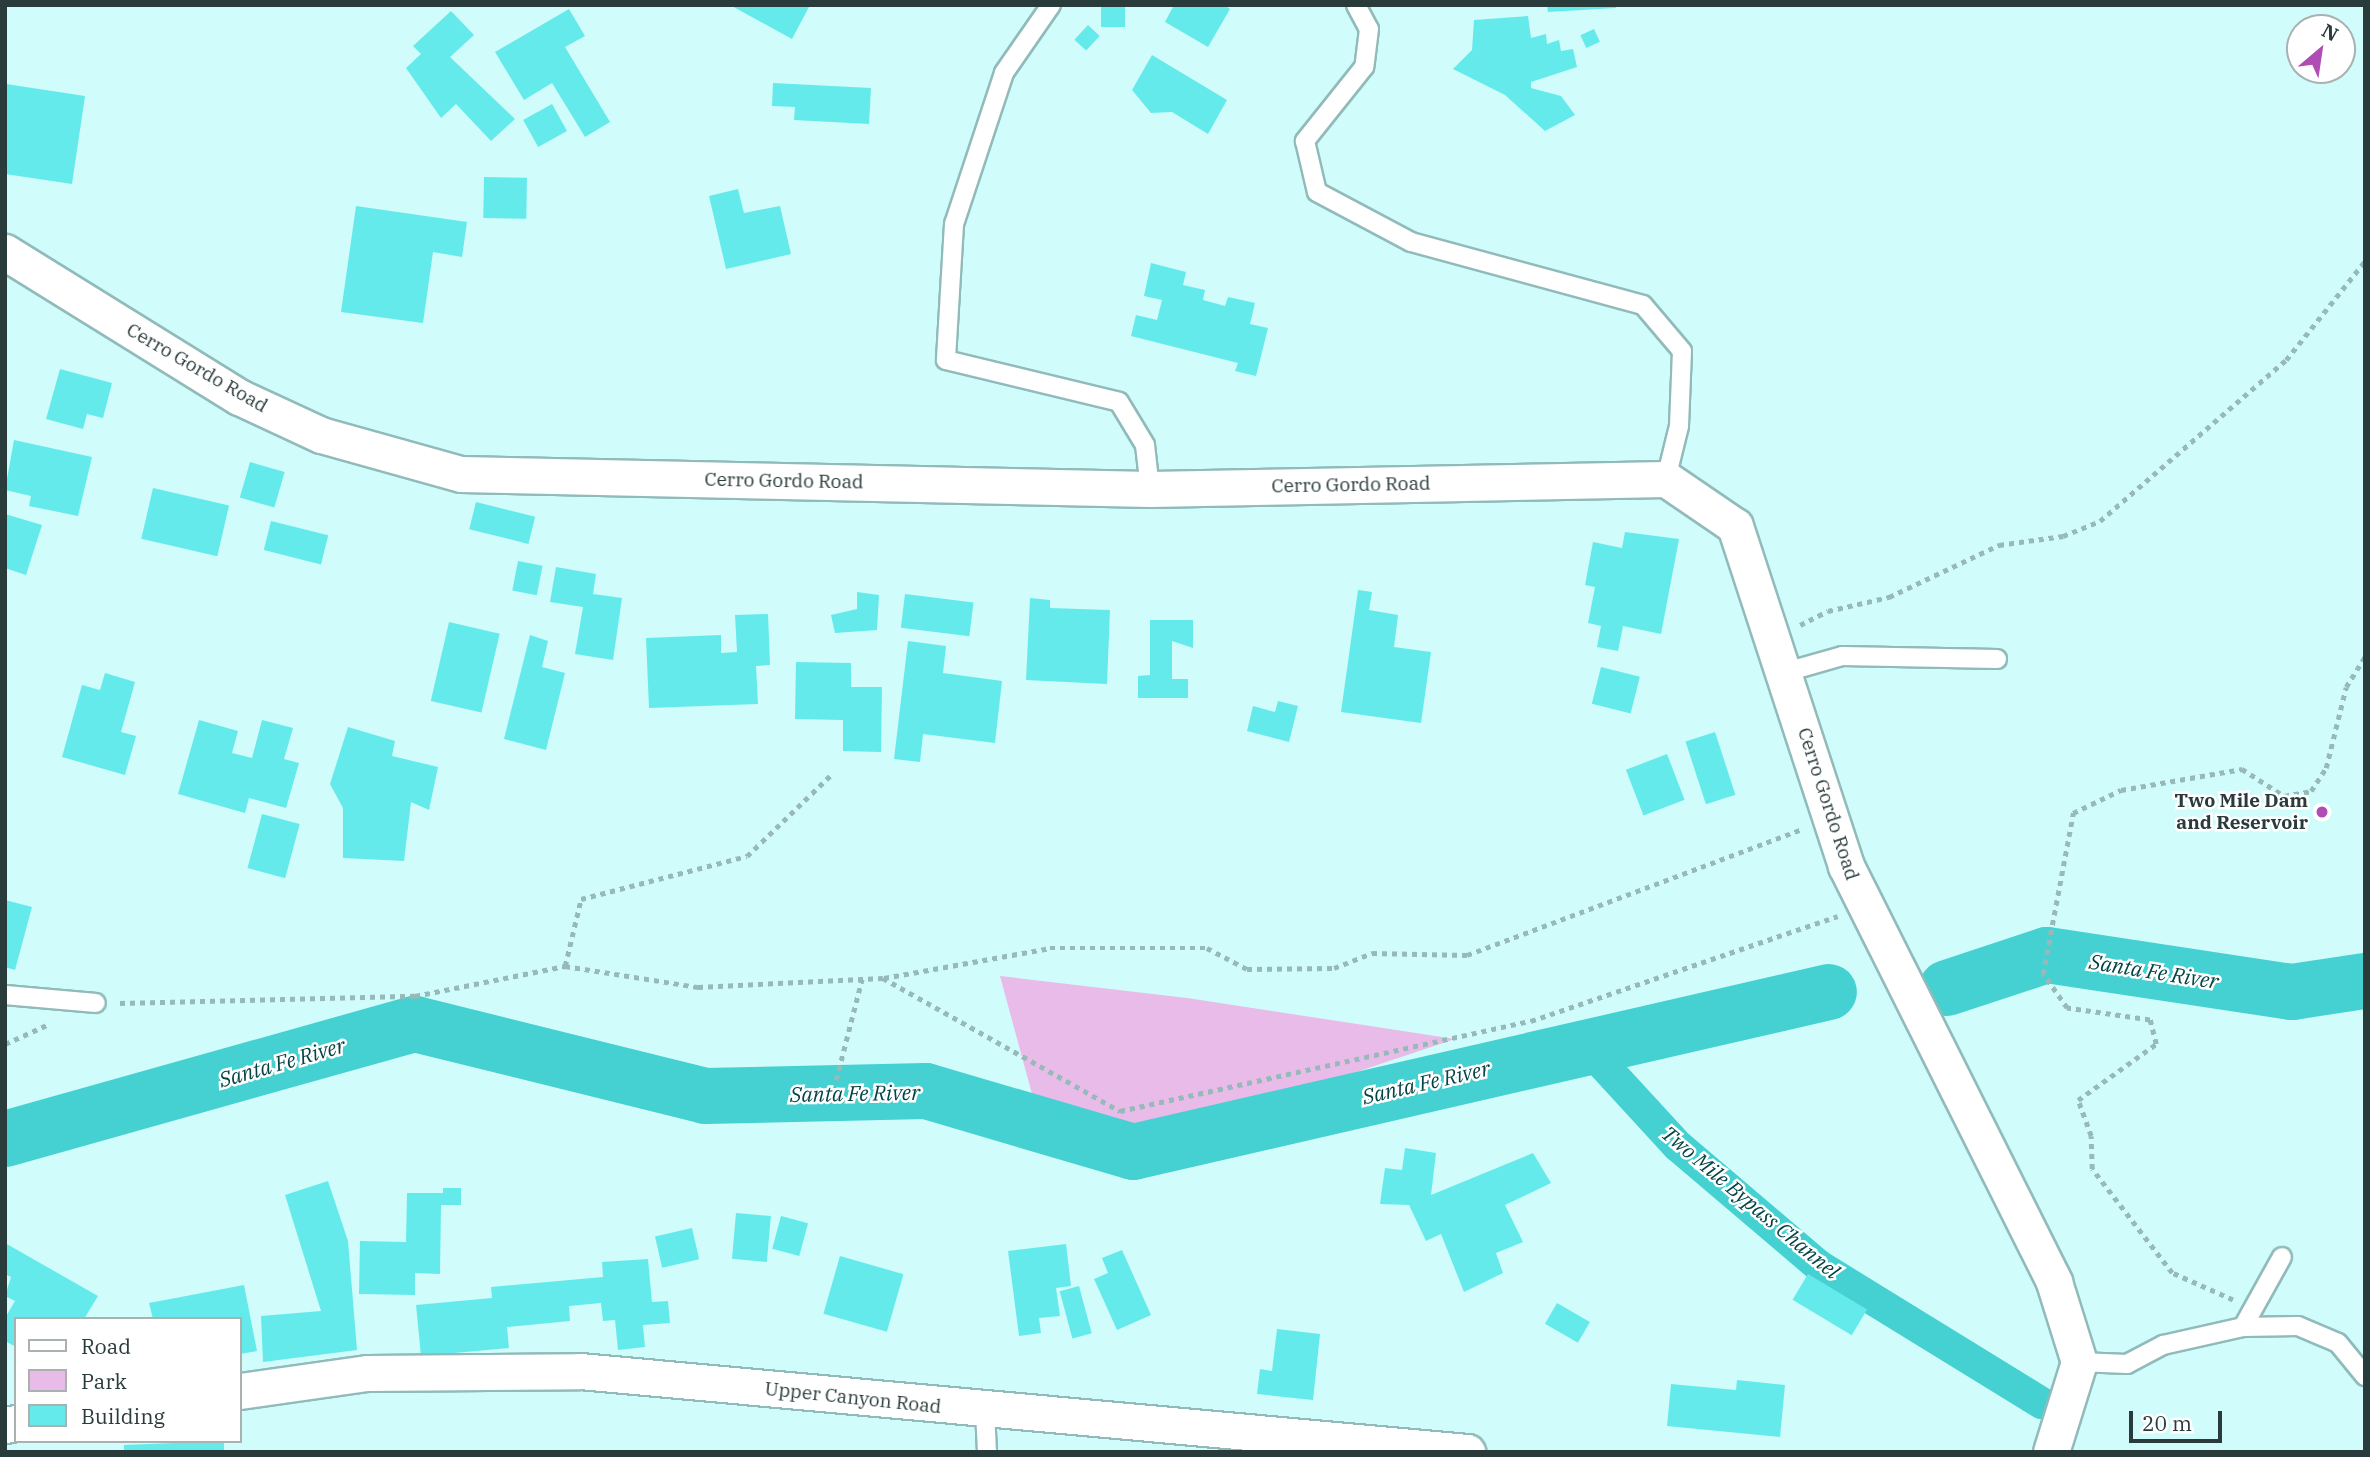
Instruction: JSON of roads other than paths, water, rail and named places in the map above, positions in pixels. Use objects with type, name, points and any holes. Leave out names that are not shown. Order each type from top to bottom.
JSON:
[{"type":"street","name":"Cerro Gordo Road","points":[[5,251],[239,397],[321,435],[461,474],[1150,489],[1666,479],[1735,526],[1775,638],[1831,818],[1864,907],[2054,1282],[2077,1376]]},
{"type":"street","name":"Upper Canyon Road","points":[[242,1391],[368,1373],[580,1371],[985,1411],[1467,1452]]},
{"type":"street","points":[[2051,1450],[2077,1376]]},
{"type":"lane","points":[[1051,5],[1004,73],[954,225],[946,360],[1119,402],[1145,445],[1150,489]]},
{"type":"lane","points":[[1356,5],[1369,29],[1364,67],[1305,141],[1317,192],[1411,242],[1643,305],[1682,351],[1679,426],[1666,479]]},
{"type":"lane","points":[[1786,672],[1842,656],[1997,659]]},
{"type":"lane","points":[[5,995],[96,1003]]},
{"type":"lane","points":[[2243,1327],[2282,1257]]},
{"type":"lane","points":[[2077,1376],[2127,1364],[2164,1345],[2243,1327],[2298,1326],[2338,1343],[2365,1376]]},
{"type":"lane","points":[[985,1411],[987,1452]]},
{"type":"waterway","name":"Santa Fe River","points":[[1947,988],[2047,955],[2292,992],[2365,981]]},
{"type":"waterway","name":"Santa Fe River","points":[[5,1139],[415,1024],[705,1096],[926,1091],[1133,1152],[1829,992]]},
{"type":"waterway","name":"Two Mile Bypass Channel","points":[[1585,1045],[1678,1146],[1819,1266],[2042,1403]]},
{"type":"place","name":"Two Mile Dam and Reservoir","points":[[2322,812]]}]
